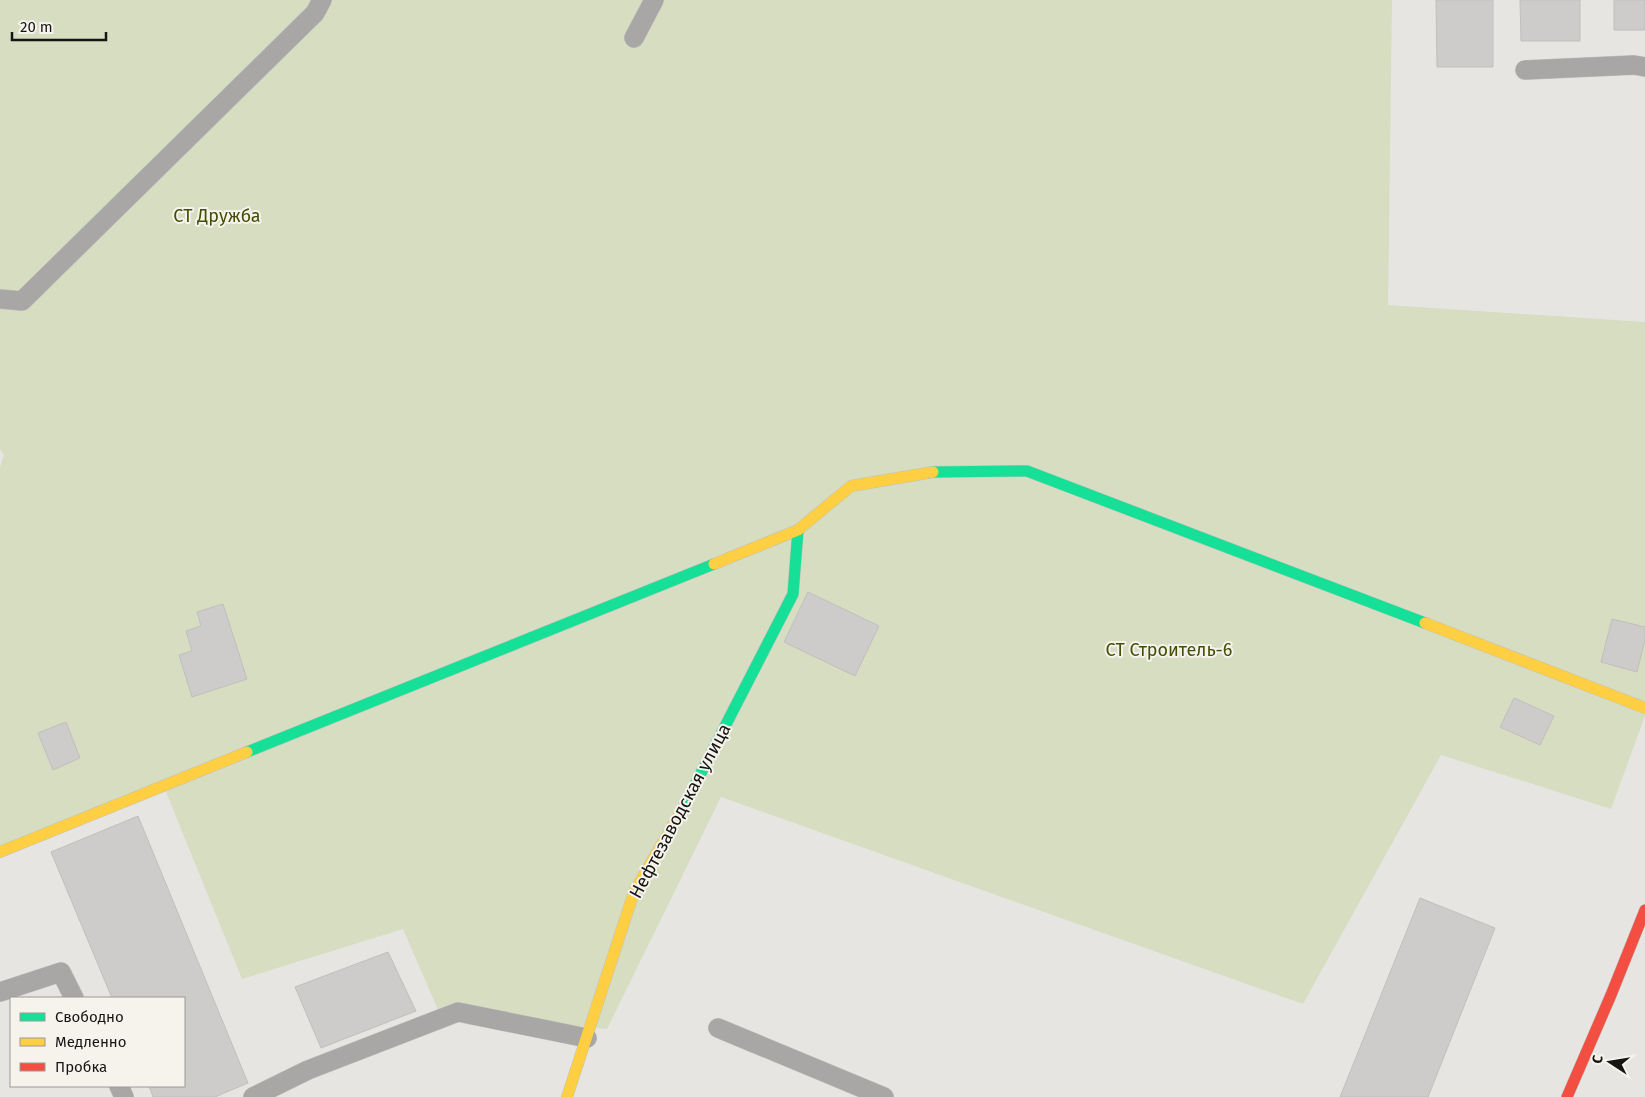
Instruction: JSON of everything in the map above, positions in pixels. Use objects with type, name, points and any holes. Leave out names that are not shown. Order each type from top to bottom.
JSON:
[{"type":"street","points":[[0,852],[798,530],[851,486],[940,471],[1027,472],[1645,708]]},
{"type":"street","name":"Нефтезаводская улица","points":[[567,1097],[634,892],[688,800],[793,594],[798,530]]},
{"type":"street","points":[[1567,1097],[1645,910]]},
{"type":"lane","points":[[0,299],[22,301],[315,13],[322,0]]},
{"type":"lane","points":[[634,38],[654,0]]},
{"type":"lane","points":[[1525,70],[1634,65],[1645,67]]},
{"type":"lane","points":[[0,992],[61,972],[74,997]]},
{"type":"lane","points":[[252,1097],[308,1070],[458,1012],[587,1038]]},
{"type":"lane","points":[[718,1028],[884,1097]]},
{"type":"green space","points":[[0,0],[1392,0],[1388,305],[1645,322],[1645,716],[1611,809],[1441,755],[1303,1004],[721,797],[607,1029],[439,1012],[403,929],[242,979],[164,787],[0,855],[0,467],[4,455],[0,449]]},
{"type":"building","points":[[1436,0],[1493,0],[1493,67],[1437,67]]},
{"type":"building","points":[[1520,0],[1580,0],[1580,41],[1521,41]]},
{"type":"building","points":[[1614,0],[1645,0],[1645,30],[1614,30]]},
{"type":"building","points":[[808,592],[879,626],[855,676],[784,642]]},
{"type":"building","points":[[223,604],[247,679],[192,697],[179,655],[192,651],[186,631],[201,626],[197,612]]},
{"type":"building","points":[[1612,619],[1645,627],[1645,640],[1637,672],[1601,662]]},
{"type":"building","points":[[1514,698],[1554,716],[1540,745],[1500,727]]},
{"type":"building","points":[[66,722],[80,758],[53,770],[38,733]]},
{"type":"building","points":[[138,816],[248,1083],[215,1097],[153,1097],[149,1087],[185,1087],[185,997],[112,997],[51,852]]},
{"type":"building","points":[[1420,898],[1495,928],[1428,1097],[1340,1097]]},
{"type":"building","points":[[388,952],[416,1011],[321,1048],[295,987]]},
{"type":"traffic: fast","points":[[933,472],[1027,471],[1425,623]]},
{"type":"traffic: fast","points":[[683,808],[793,594],[798,530]]},
{"type":"traffic: fast","points":[[247,752],[714,564]]},
{"type":"traffic: slow","points":[[714,564],[798,530],[851,486],[933,472]]},
{"type":"traffic: slow","points":[[1425,623],[1645,708]]},
{"type":"traffic: slow","points":[[0,852],[247,752]]},
{"type":"traffic: slow","points":[[567,1097],[634,892],[683,808]]},
{"type":"traffic: jam","points":[[1567,1097],[1645,910]]},
{"type":"park label","name":"СТ Дружба","points":[[217,216]]},
{"type":"park label","name":"СТ Строитель-6","points":[[1169,650]]}]
